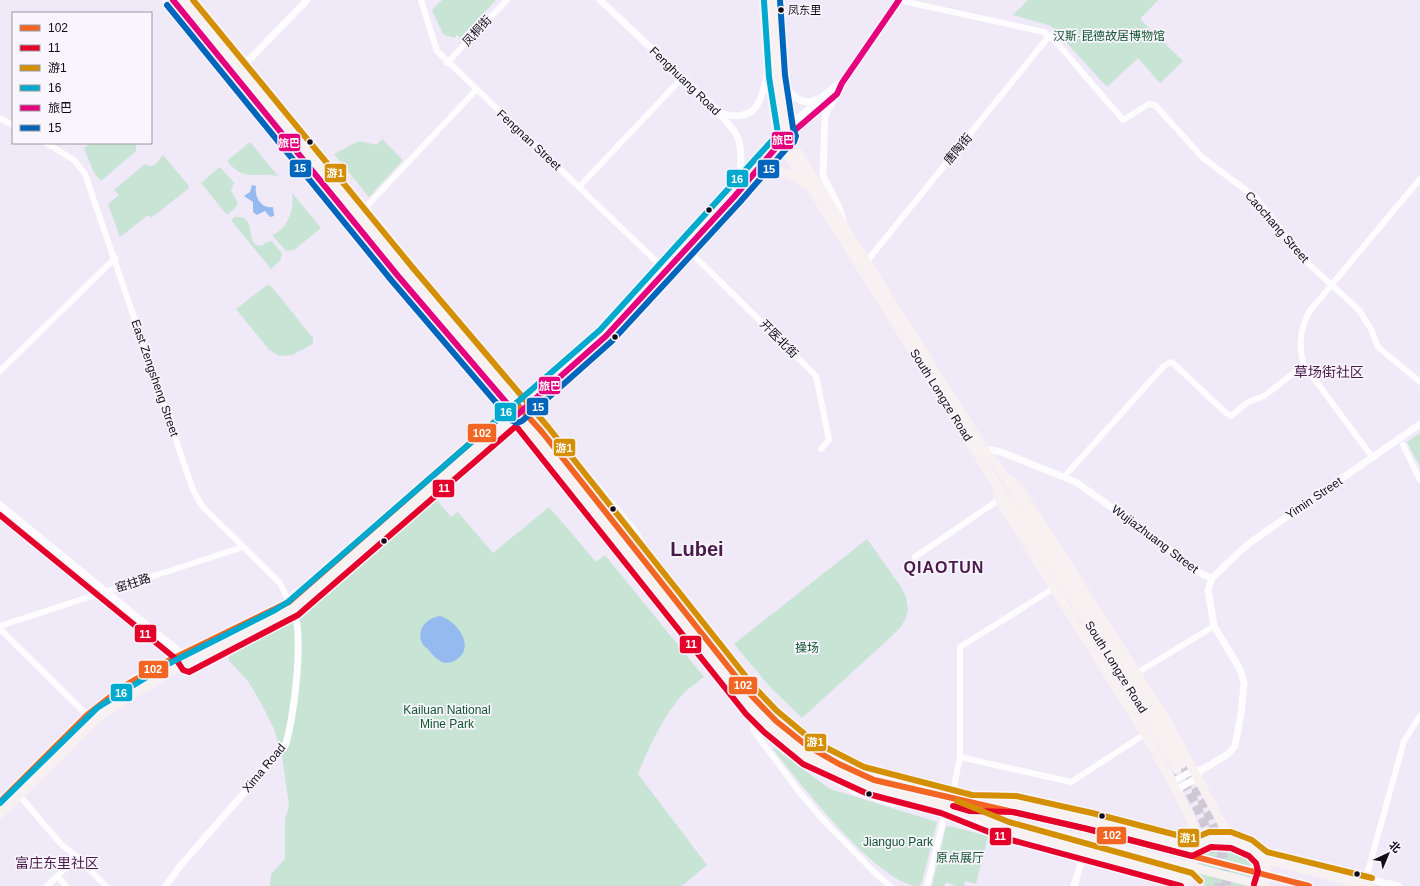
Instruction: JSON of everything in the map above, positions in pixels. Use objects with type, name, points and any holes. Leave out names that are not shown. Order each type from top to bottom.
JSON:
[{"type":"main road","points":[[173,0],[237,70]]},
{"type":"main road","points":[[183,0],[237,70],[517,409],[752,714],[801,752],[848,778],[871,787],[943,805],[1192,883]]},
{"type":"main road","name":"South Longze Road","points":[[763,0],[768,71],[778,140],[814,193],[995,482],[1011,503],[1180,767],[1131,676],[1005,476],[984,449],[787,133],[777,76],[772,0]]},
{"type":"main road","points":[[517,409],[595,334],[740,178],[787,133]]},
{"type":"main road","points":[[0,814],[102,714],[142,688],[279,617],[517,409],[606,336],[734,197],[778,140]]},
{"type":"main road","points":[[734,197],[743,196],[761,177],[777,173],[792,174],[814,193]]},
{"type":"main road","points":[[517,409],[542,432],[749,693],[771,717],[808,748],[845,768],[874,780],[953,796],[971,803],[1020,813],[1309,886]]},
{"type":"main road","points":[[1005,476],[1019,488],[1137,672],[1196,774],[1231,840]]},
{"type":"main road","points":[[995,482],[1000,499],[1176,785],[1191,820],[1194,832],[1193,848],[1189,856],[1187,875],[1192,883]]},
{"type":"main road","points":[[0,802],[87,715],[124,686],[182,654],[291,605]]},
{"type":"main road","points":[[971,803],[1014,804],[1090,821],[1193,848],[1202,842],[1211,839],[1231,840],[1256,851],[1263,859],[1266,870],[1262,886]]},
{"type":"main road","points":[[1008,826],[1266,886]]},
{"type":"main road","points":[[1263,859],[1306,871],[1338,878],[1368,882]]},
{"type":"street","points":[[165,0],[237,70],[366,207],[504,376],[517,409]]},
{"type":"street","points":[[195,0],[237,70],[486,390],[517,409]]},
{"type":"street","points":[[237,70],[307,0]]},
{"type":"street","name":"Fengnan Street","points":[[422,0],[437,51],[447,63],[660,265]]},
{"type":"street","name":"凤桐街","points":[[447,63],[507,0]]},
{"type":"street","name":"Fenghuang Road","points":[[600,0],[718,112],[738,137],[741,159],[740,178]]},
{"type":"street","points":[[787,133],[839,84],[899,0]]},
{"type":"street","name":"Caochang Street","points":[[899,0],[1037,29],[1050,35],[1123,120],[1149,104],[1155,105],[1203,158],[1255,197],[1311,266],[1332,285]]},
{"type":"street","name":"唐陶街","points":[[867,262],[1050,35]]},
{"type":"street","points":[[718,112],[736,117],[752,111],[758,106],[763,96],[768,71]]},
{"type":"street","points":[[777,76],[789,92],[801,100],[808,102],[816,100],[839,84]]},
{"type":"street","points":[[579,187],[682,78]]},
{"type":"street","points":[[839,84],[837,94],[825,115],[823,176],[838,205],[845,226]]},
{"type":"street","points":[[366,207],[476,90]]},
{"type":"street","points":[[787,133],[837,94]]},
{"type":"street","points":[[0,118],[12,124]]},
{"type":"street","name":"East Zengsheng Street","points":[[48,144],[74,160],[85,174],[115,258],[193,490],[202,506],[280,583],[291,605]]},
{"type":"street","points":[[1373,458],[1304,365],[1300,352],[1303,324],[1309,312],[1420,179]]},
{"type":"street","name":"开医北街","points":[[687,248],[816,376],[829,440],[821,449]]},
{"type":"street","points":[[0,371],[115,258]]},
{"type":"street","points":[[1332,285],[1359,310],[1371,329],[1378,347],[1420,382]]},
{"type":"street","points":[[1064,478],[1164,366],[1171,362],[1231,416],[1248,402],[1264,396],[1304,365]]},
{"type":"street","name":"Yimin Street","points":[[1212,578],[1248,544],[1420,424]]},
{"type":"street","points":[[1403,445],[1420,480]]},
{"type":"street","name":"Wujiazhuang Street","points":[[984,449],[1002,452],[1088,489],[1200,574],[1212,578],[1208,590],[1214,626],[1243,676],[1241,714],[1235,746],[1231,751],[1176,785]]},
{"type":"street","points":[[915,557],[1000,499]]},
{"type":"street","points":[[0,505],[182,654],[188,664]]},
{"type":"street","name":"窑柱路","points":[[0,626],[243,547]]},
{"type":"street","points":[[1014,804],[965,792],[953,796],[960,757],[960,646],[1054,588]]},
{"type":"street","name":"Xima Road","points":[[166,886],[180,866],[285,746],[291,724],[297,661],[298,633],[291,605]]},
{"type":"street","points":[[1137,672],[1214,626]]},
{"type":"street","points":[[0,629],[87,715]]},
{"type":"street","points":[[752,714],[796,757],[853,791],[893,804],[900,803],[945,814],[1008,826]]},
{"type":"street","points":[[752,714],[754,731],[800,793],[831,829],[875,874],[890,886]]},
{"type":"street","points":[[1368,882],[1404,741],[1420,716]]},
{"type":"street","points":[[960,757],[1071,782],[1145,734]]},
{"type":"street","points":[[19,795],[61,844],[70,853],[77,857],[106,886]]},
{"type":"street","points":[[927,886],[945,814]]},
{"type":"street","points":[[1074,886],[1085,850]]},
{"type":"street","points":[[47,886],[77,857]]},
{"type":"street","points":[[1306,871],[1321,868],[1368,882],[1398,886]]},
{"type":"street","points":[[57,876],[66,886]]},
{"type":"green space","points":[[442,0],[496,0],[460,38],[457,35],[454,38],[443,34],[432,10]]},
{"type":"green space","name":"汉斯·昆德故居博物馆","points":[[1028,0],[1158,0],[1140,19],[1183,61],[1160,83],[1138,58],[1107,87],[1051,26],[1013,15]]},
{"type":"green space","points":[[382,139],[403,160],[369,197],[334,154],[359,141],[377,145]]},
{"type":"green space","points":[[250,142],[278,176],[245,174],[233,168],[227,161]]},
{"type":"green space","points":[[90,144],[136,144],[136,151],[101,181],[94,173],[84,148]]},
{"type":"green space","points":[[163,155],[189,188],[151,218],[148,215],[120,237],[108,204],[119,195],[114,190],[145,164],[149,166],[155,165]]},
{"type":"green space","points":[[220,167],[234,183],[231,191],[238,203],[227,215],[201,183]]},
{"type":"green space","points":[[292,193],[321,228],[294,250],[286,251],[272,235],[282,228],[289,218],[293,199]]},
{"type":"green space","points":[[235,217],[242,217],[246,219],[250,227],[251,237],[256,245],[261,246],[272,241],[282,254],[280,261],[271,269],[231,220]]},
{"type":"green space","points":[[267,285],[271,286],[313,338],[313,344],[292,355],[280,356],[269,350],[236,309]]},
{"type":"green space","points":[[1420,433],[1420,467],[1407,442]]},
{"type":"green space","name":"Kailuan National Mine Park","points":[[436,499],[451,517],[458,512],[493,553],[549,507],[596,562],[605,555],[704,677],[684,693],[670,711],[652,742],[638,774],[707,865],[682,886],[270,886],[271,874],[285,859],[285,820],[289,806],[282,756],[274,729],[261,703],[248,681],[229,661],[229,656],[281,626],[317,600],[327,589]]},
{"type":"green space","name":"操场","points":[[867,539],[901,587],[906,597],[908,610],[905,620],[900,628],[802,718],[770,687],[734,644]]},
{"type":"green space","name":"Jianguo Park","points":[[774,748],[830,789],[937,822],[922,882],[919,886],[902,881],[883,869],[862,851],[840,830],[801,784],[773,749]]},
{"type":"green space","name":"原点展厅","points":[[949,826],[988,836],[976,884],[965,881],[964,886],[956,886],[946,882],[944,886],[932,886],[946,827]]},
{"type":"green space","points":[[1216,848],[1241,853],[1248,856],[1253,861],[1256,867],[1256,875],[1253,886],[1206,886],[1201,881],[1198,864],[1204,854]]},
{"type":"water","points":[[252,185],[256,186],[256,194],[259,201],[265,206],[273,207],[274,216],[270,217],[265,211],[257,215],[253,212],[253,202],[244,196],[250,192]]},
{"type":"water","points":[[440,616],[458,628],[464,641],[465,648],[462,655],[456,660],[448,663],[442,662],[435,658],[422,643],[420,633],[427,622]]},
{"type":"tunnel","points":[[1182,764],[1198,793],[1218,838],[1227,886]]},
{"type":"tunnel","points":[[1177,770],[1199,811],[1211,840],[1218,870],[1219,886]]},
{"type":"transit line","name":"旅巴","points":[[173,0],[398,276],[517,415],[606,336],[734,197],[780,143],[837,94],[842,83],[899,0]]},
{"type":"transit line","name":"游1","points":[[193,0],[413,268],[548,427],[755,688],[777,711],[813,741],[864,767],[972,795],[1016,796],[1092,813],[1192,839],[1209,832],[1231,832],[1252,840],[1267,852],[1372,878]]},
{"type":"transit line","name":"15","points":[[167,5],[392,281],[511,420],[517,423],[522,421],[612,341],[794,142],[796,136],[793,128],[785,75],[780,0]]},
{"type":"transit line","name":"16","points":[[0,803],[97,708],[166,665],[288,602],[600,330],[778,134],[769,77],[764,1]]},
{"type":"transit line","name":"102","points":[[0,802],[87,715],[124,686],[164,663],[289,602],[516,403],[542,432],[749,693],[776,721],[806,745],[839,764],[874,780],[1087,829],[1309,886]]},
{"type":"transit line","name":"11","points":[[0,515],[176,659],[183,670],[189,672],[298,615],[516,426],[746,714],[764,732],[803,764],[868,794],[941,813],[1004,838],[1181,886]]},
{"type":"transit line","name":"游1","points":[[957,801],[1009,822],[1192,873],[1200,881]]},
{"type":"transit line","name":"11","points":[[953,806],[970,811],[1013,812],[1088,829],[1192,856],[1211,847],[1231,848],[1249,856],[1256,863],[1258,871],[1254,884]]},
{"type":"place","name":"凤东里","points":[[781,10]]},
{"type":"district","name":"草场街社区","points":[[1329,372]]},
{"type":"district","name":"Lubei","points":[[697,549]]},
{"type":"district","name":"QIAOTUN","points":[[944,567]]},
{"type":"district","name":"富庄东里社区","points":[[57,863]]}]
